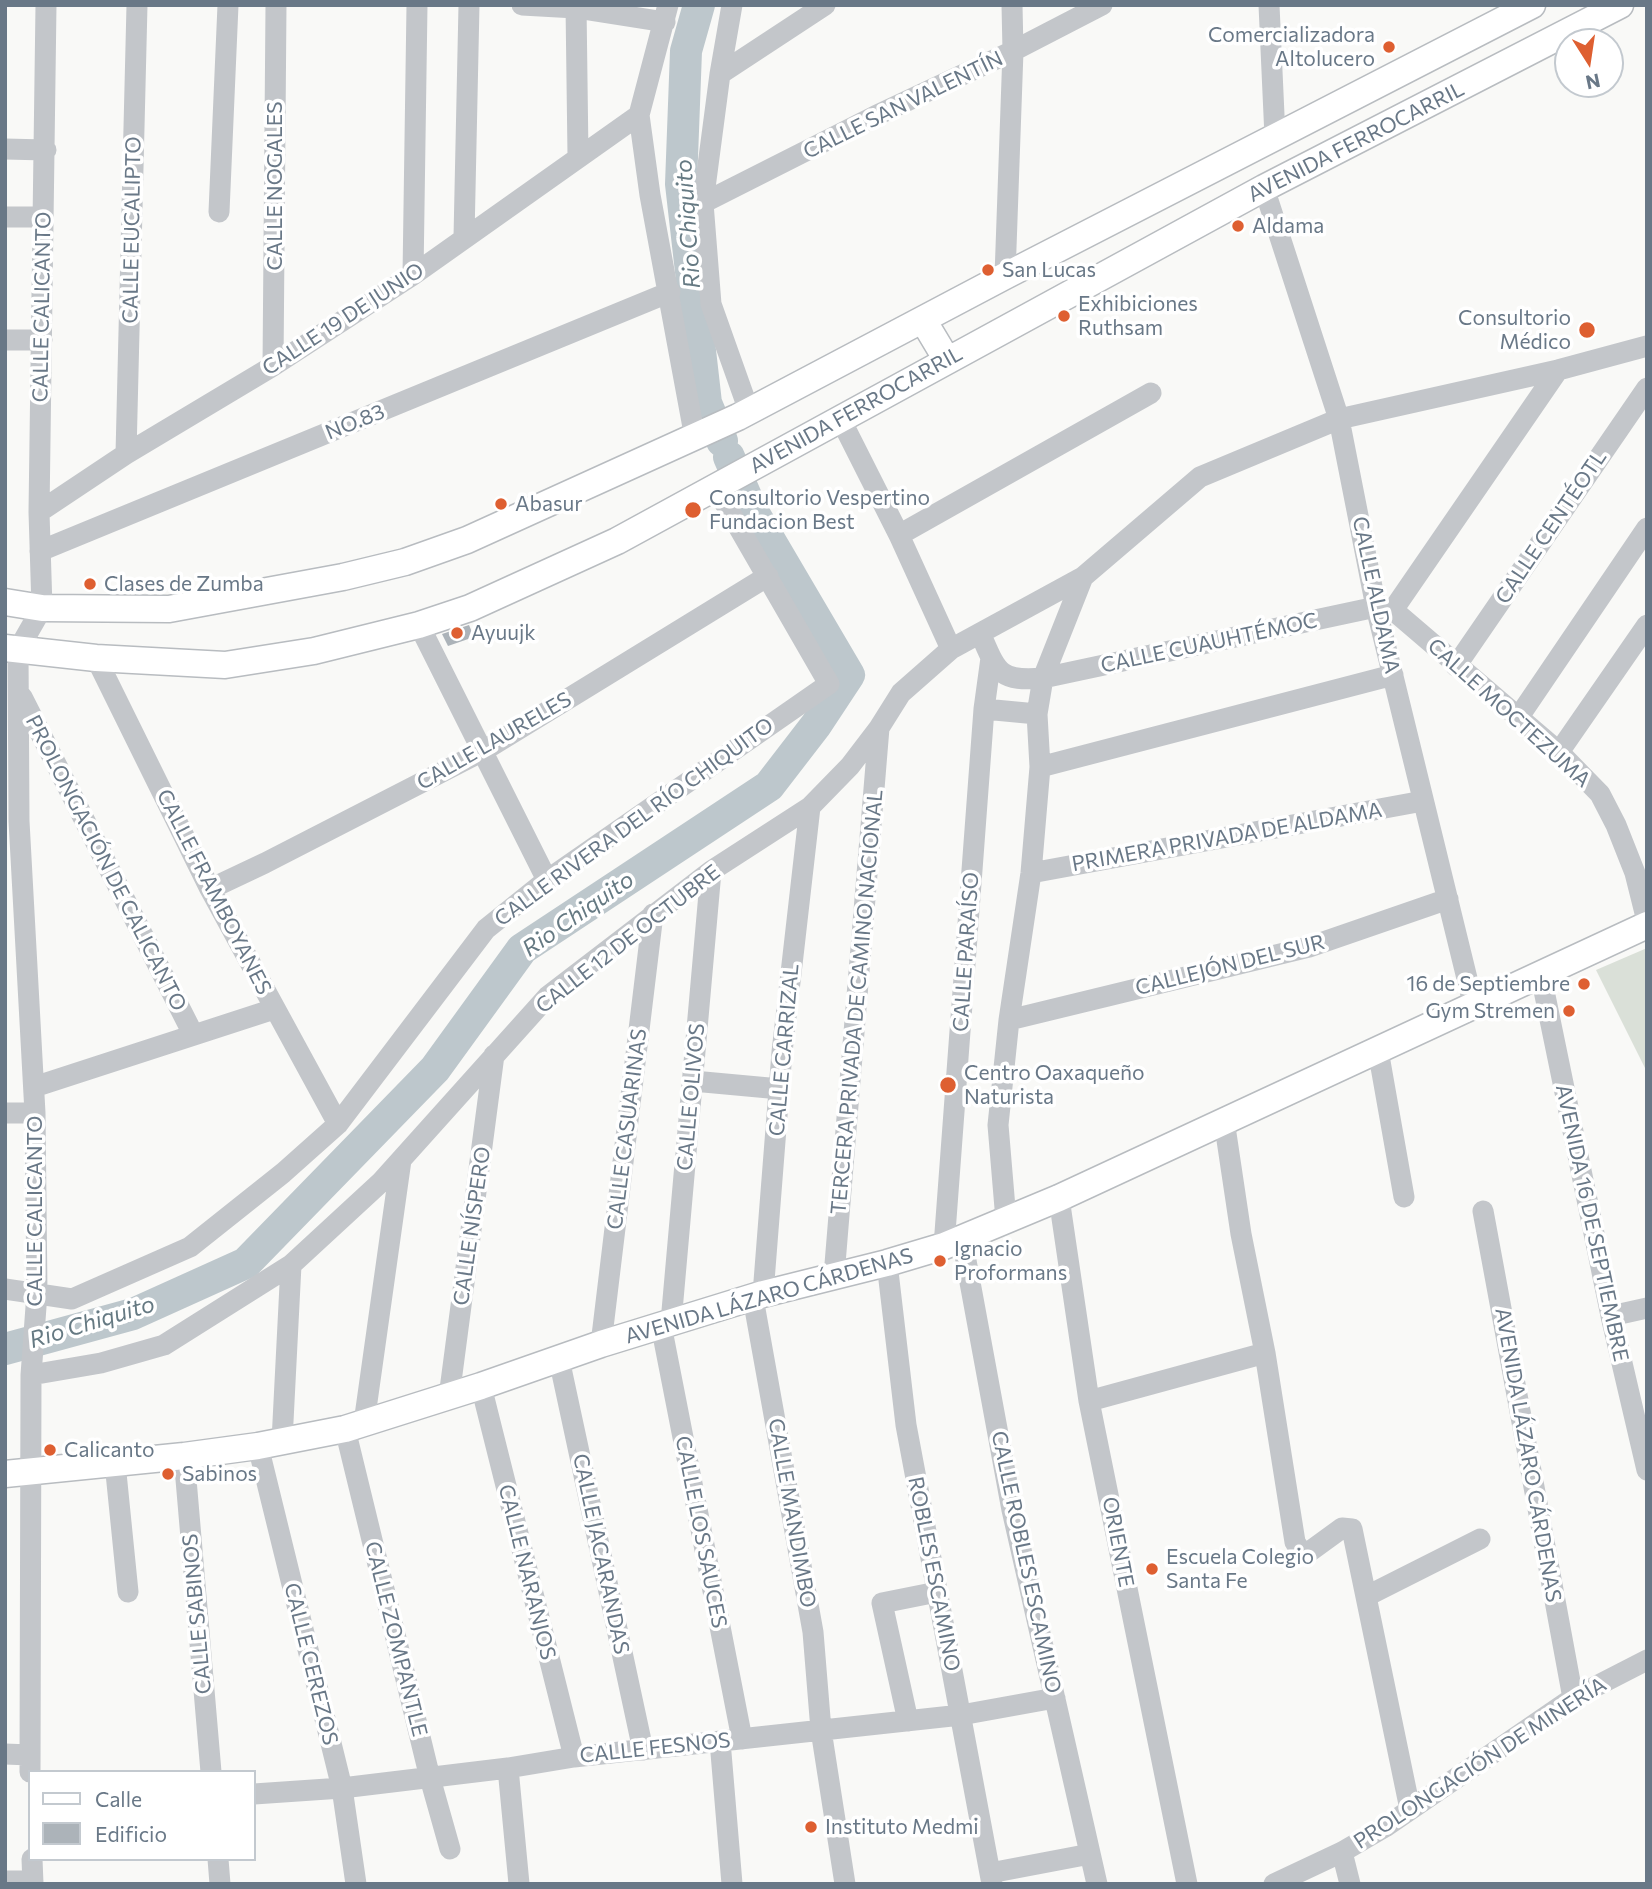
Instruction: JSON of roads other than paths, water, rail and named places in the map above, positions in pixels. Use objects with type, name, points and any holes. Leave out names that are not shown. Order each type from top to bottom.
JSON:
[{"type":"main road","name":"AVENIDA FERROCARRIL","points":[[5,603],[42,608],[169,609],[344,577],[405,562],[467,540],[744,414],[1275,138],[1499,14],[1532,5]]},
{"type":"main road","name":"AVENIDA FERROCARRIL","points":[[11,649],[96,658],[225,665],[314,650],[419,625],[470,608],[617,541],[1264,188],[1620,5]]},
{"type":"main road","points":[[922,320],[947,360]]},
{"type":"main road","name":"AVENIDA LÁZARO CÁRDENAS","points":[[5,1474],[184,1456],[270,1443],[354,1426],[666,1324],[953,1243],[1059,1198],[1474,1007],[1647,923]]},
{"type":"street","name":"CALLE CALICANTO","points":[[42,608],[39,512],[46,5]]},
{"type":"street","name":"CALLE EUCALIPTO","points":[[127,454],[137,5]]},
{"type":"street","points":[[219,212],[228,5]]},
{"type":"street","name":"CALLE NOGALES","points":[[273,366],[276,5]]},
{"type":"street","points":[[413,275],[417,5]]},
{"type":"street","points":[[464,237],[469,5]]},
{"type":"street","points":[[522,5],[667,13],[639,115],[650,195],[701,435]]},
{"type":"street","points":[[732,5],[703,203],[711,304],[744,414]]},
{"type":"street","points":[[720,74],[825,5]]},
{"type":"street","points":[[1005,276],[1013,51],[1012,5]]},
{"type":"street","name":"CALLE SAN VALENTÍN","points":[[703,203],[1102,5]]},
{"type":"street","points":[[1269,5],[1275,138]]},
{"type":"street","points":[[576,7],[578,156]]},
{"type":"street","name":"CALLE 19 DE JUNIO","points":[[39,512],[413,275],[639,115]]},
{"type":"street","points":[[5,149],[46,150]]},
{"type":"street","name":"CALLE ALDAMA","points":[[1264,188],[1339,419],[1384,608],[1393,675],[1474,1007]]},
{"type":"street","points":[[5,217],[43,217]]},
{"type":"street","name":"NO.83","points":[[40,551],[670,292]]},
{"type":"street","points":[[5,340],[42,340]]},
{"type":"street","name":"CALLE 12 DE OCTUBRE","points":[[32,1366],[101,1363],[164,1345],[291,1265],[381,1182],[548,996],[711,872],[810,807],[850,766],[901,693],[951,649],[981,635],[1083,576],[1200,477],[1339,419],[1558,370],[1647,346]]},
{"type":"street","points":[[1384,608],[1558,370]]},
{"type":"street","name":"CALLE CENTÉOTL","points":[[1456,666],[1647,387]]},
{"type":"street","points":[[899,535],[1151,393]]},
{"type":"street","points":[[840,418],[899,535],[951,649]]},
{"type":"street","points":[[720,485],[768,576]]},
{"type":"street","points":[[1518,718],[1647,528]]},
{"type":"street","name":"CALLE RIVERA DEL RÍO CHIQUITO","points":[[5,1289],[72,1299],[190,1247],[338,1124],[486,929],[547,880],[829,684],[768,576]]},
{"type":"street","name":"CALLE LAURELES","points":[[209,889],[483,751],[768,576]]},
{"type":"street","name":"CALLE 12 DE OCTUBRE","points":[[1006,1220],[998,1125],[1009,1020],[1031,873],[1040,767],[1037,714],[1043,678],[1083,576]]},
{"type":"street","points":[[11,649],[42,608]]},
{"type":"street","name":"CALLE MOCTEZUMA","points":[[1384,608],[1559,752],[1600,794],[1635,873],[1647,923]]},
{"type":"street","name":"CALLE CUAUHTÉMOC","points":[[991,658],[1000,672],[1010,678],[1043,678],[1384,608]]},
{"type":"street","points":[[419,625],[547,880]]},
{"type":"street","points":[[1559,752],[1647,625]]},
{"type":"street","points":[[981,635],[991,658]]},
{"type":"street","name":"CALLE CALICANTO","points":[[11,649],[16,939],[35,1113],[37,1293],[32,1366],[30,1763]]},
{"type":"street","name":"CALLE FRAMBOYANES","points":[[96,658],[209,889],[338,1124]]},
{"type":"street","name":"CALLE PARAÍSO","points":[[953,1243],[984,709],[991,658]]},
{"type":"street","points":[[1040,767],[1393,675]]},
{"type":"street","name":"PROLONGACIÓN DE CALICANTO","points":[[12,692],[193,1034]]},
{"type":"street","points":[[984,709],[1037,714]]},
{"type":"street","name":"TERCERA PRIVADA DE CAMINO NACIONAL","points":[[834,1276],[879,728]]},
{"type":"street","name":"PRIMERA PRIVADA DE ALDAMA","points":[[1031,873],[1423,801]]},
{"type":"street","name":"CALLE CARRIZAL","points":[[758,1296],[810,807]]},
{"type":"street","name":"CALLE OLIVOS","points":[[666,1324],[711,872]]},
{"type":"street","name":"CALLEJÓN DEL SUR","points":[[1009,1020],[1308,947],[1448,900]]},
{"type":"street","name":"CALLE CASUARINAS","points":[[601,1344],[653,914]]},
{"type":"street","name":"AVENIDA 16 DE SEPTIEMBRE","points":[[1541,976],[1611,1316],[1647,1470]]},
{"type":"street","points":[[34,1087],[274,1009]]},
{"type":"street","points":[[1378,1050],[1404,1197]]},
{"type":"street","name":"CALLE NÍSPERO","points":[[449,1396],[494,1055]]},
{"type":"street","points":[[692,1081],[780,1089]]},
{"type":"street","points":[[5,1113],[35,1113]]},
{"type":"street","points":[[1224,1120],[1241,1234],[1265,1353],[1295,1542],[1300,1550],[1309,1552],[1342,1528],[1352,1529],[1410,1809]]},
{"type":"street","points":[[354,1426],[401,1160]]},
{"type":"street","name":"ORIENTE","points":[[1059,1198],[1089,1401],[1187,1884]]},
{"type":"street","name":"AVENIDA LÁZARO CÁRDENAS","points":[[1483,1212],[1573,1698]]},
{"type":"street","name":"CALLE ROBLES ESCAMINO","points":[[953,1243],[1097,1884]]},
{"type":"street","name":"ROBLES ESCAMINO","points":[[887,1263],[906,1425],[991,1878]]},
{"type":"street","name":"CALLE CEREZOS","points":[[291,1265],[270,1443],[342,1788],[356,1884]]},
{"type":"street","name":"CALLE MANDIMBO","points":[[758,1296],[813,1632],[821,1730]]},
{"type":"street","points":[[1611,1316],[1647,1308]]},
{"type":"street","name":"CALLE LOS SAUCES","points":[[666,1324],[742,1739]]},
{"type":"street","points":[[1089,1401],[1265,1353]]},
{"type":"street","name":"CALLE JACARANDAS","points":[[559,1359],[643,1750]]},
{"type":"street","name":"CALLE NARANJOS","points":[[481,1386],[574,1757]]},
{"type":"street","name":"CALLE ZOMPANTLE","points":[[354,1426],[430,1778],[450,1849]]},
{"type":"street","name":"CALLE SABINOS","points":[[184,1456],[211,1770]]},
{"type":"street","points":[[115,1463],[128,1592]]},
{"type":"street","points":[[1367,1595],[1480,1539]]},
{"type":"street","points":[[908,1721],[882,1603],[937,1592]]},
{"type":"street","name":"PROLONGACIÓN DE MINERÍA","points":[[1274,1884],[1342,1852],[1385,1827],[1573,1698],[1647,1660]]},
{"type":"street","name":"CALLE FESNOS","points":[[256,1794],[342,1788],[508,1768],[574,1757],[961,1715],[1055,1698]]},
{"type":"street","points":[[821,1730],[845,1884]]},
{"type":"street","points":[[720,1741],[732,1884]]},
{"type":"street","points":[[5,1754],[30,1763]]},
{"type":"street","points":[[508,1768],[519,1884]]},
{"type":"street","points":[[1342,1852],[1350,1884]]},
{"type":"street","points":[[991,1878],[1090,1854]]},
{"type":"street","points":[[5,1881],[33,1882],[32,1861]]},
{"type":"street","points":[[218,1861],[220,1884]]},
{"type":"waterway","name":"Rio Chiquito","points":[[699,5],[686,51],[681,184],[706,403],[722,441]]},
{"type":"waterway","name":"Rio Chiquito","points":[[5,1349],[133,1314],[246,1263],[435,1069],[522,949],[769,786],[816,725],[849,675],[752,510],[729,457]]},
{"type":"place","name":"Comercializadora Altolucero","points":[[1389,47]]},
{"type":"place","name":"Aldama","points":[[1238,226]]},
{"type":"place","name":"San Lucas","points":[[988,270]]},
{"type":"place","name":"Exhibiciones Ruthsam","points":[[1064,316]]},
{"type":"place","name":"Consultorio Médico","points":[[1587,330]]},
{"type":"place","name":"Abasur","points":[[501,504]]},
{"type":"place","name":"Consultorio Vespertino Fundacion Best","points":[[693,510]]},
{"type":"place","name":"Clases de Zumba","points":[[90,584]]},
{"type":"place","name":"Ayuujk","points":[[457,633]]},
{"type":"place","name":"16 de Septiembre","points":[[1584,984]]},
{"type":"place","name":"Gym Stremen","points":[[1569,1011]]},
{"type":"place","name":"Centro Oaxaqueño Naturista","points":[[948,1085]]},
{"type":"place","name":"Ignacio Proformans","points":[[940,1261]]},
{"type":"place","name":"Calicanto","points":[[50,1450]]},
{"type":"place","name":"Sabinos","points":[[168,1474]]},
{"type":"place","name":"Escuela Colegio Santa Fe","points":[[1152,1569]]},
{"type":"place","name":"Instituto Medmi","points":[[811,1827]]}]
